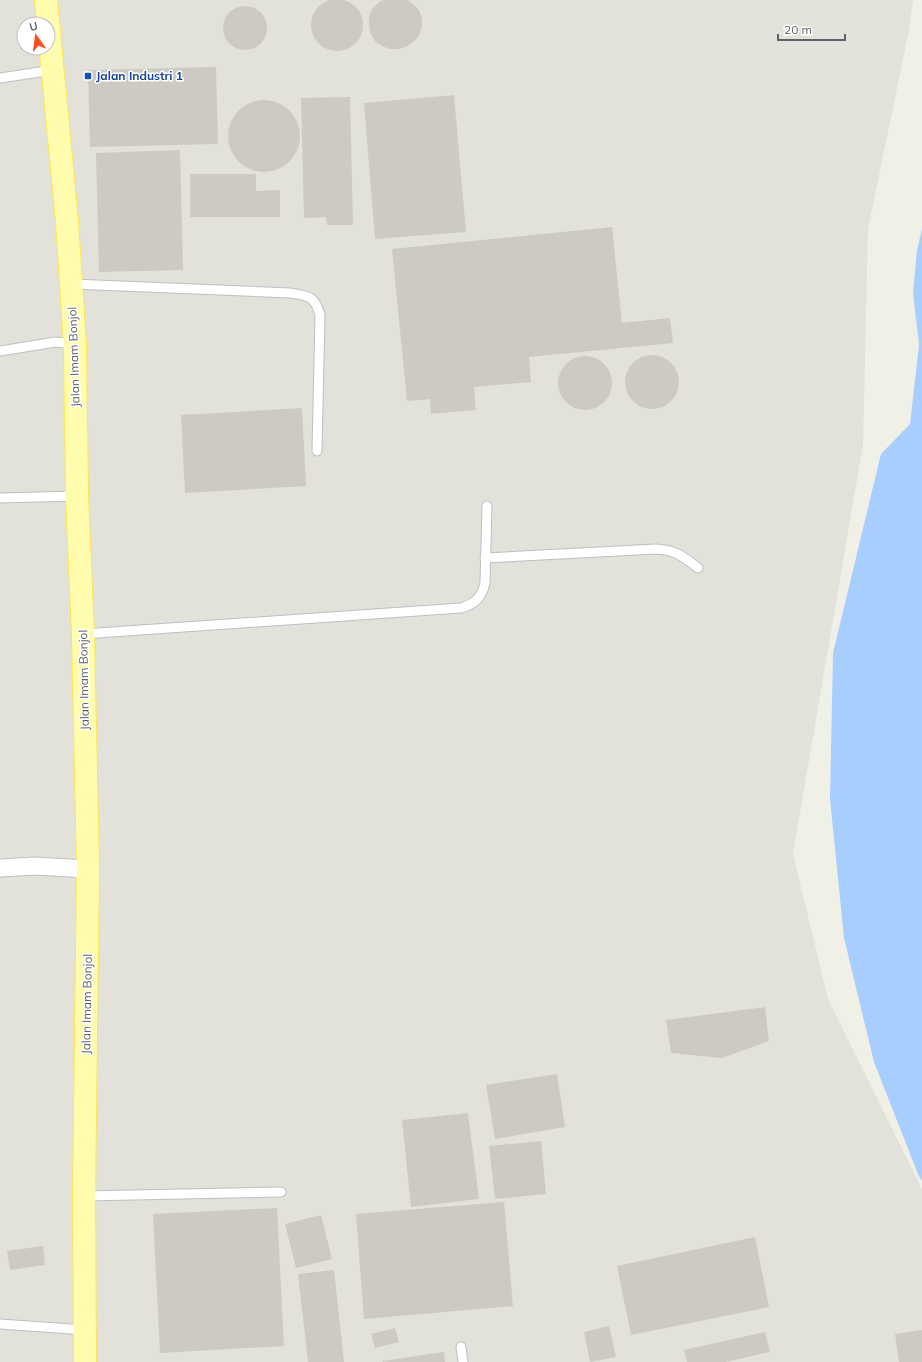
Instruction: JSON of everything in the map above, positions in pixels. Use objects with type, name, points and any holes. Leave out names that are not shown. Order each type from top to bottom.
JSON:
[{"type":"main road","name":"Jalan Imam Bonjol","points":[[46,0],[72,284],[75,344],[77,496],[83,634],[88,869],[84,1196],[84,1362]]},
{"type":"street","points":[[0,868],[34,866],[88,869]]},
{"type":"lane","points":[[0,78],[53,70]]},
{"type":"lane","points":[[72,284],[290,293],[303,295],[312,299],[317,304],[320,316],[316,451]]},
{"type":"lane","points":[[0,351],[55,342],[75,344]]},
{"type":"lane","points":[[0,498],[77,496]]},
{"type":"lane","points":[[83,634],[461,608],[470,605],[477,600],[483,592],[487,506]]},
{"type":"lane","points":[[485,558],[671,550],[680,554],[698,568]]},
{"type":"lane","points":[[84,1196],[281,1192]]},
{"type":"lane","points":[[0,1324],[85,1330]]},
{"type":"lane","points":[[461,1346],[463,1362]]},
{"type":"shaded area","points":[[0,0],[913,0],[909,30],[868,229],[863,445],[793,854],[828,999],[922,1189],[922,1362],[0,1362]]},
{"type":"water","points":[[922,228],[922,1181],[874,1062],[844,938],[830,799],[833,653],[881,454],[910,424],[919,345],[913,293],[917,250]]},
{"type":"building","points":[[332,-1],[342,-1],[356,6],[363,20],[363,30],[356,44],[342,51],[332,51],[322,47],[315,40],[311,30],[311,20],[315,10],[322,3]]},
{"type":"building","points":[[383,0],[408,0],[419,10],[422,18],[422,27],[419,36],[406,47],[390,49],[375,41],[371,34],[369,17],[372,9]]},
{"type":"building","points":[[241,6],[249,6],[261,12],[267,24],[267,32],[261,44],[249,50],[241,50],[229,44],[223,32],[223,24],[229,12]]},
{"type":"building","points":[[216,67],[218,144],[90,147],[88,70]]},
{"type":"building","points":[[454,95],[466,232],[375,239],[364,103]]},
{"type":"building","points":[[350,97],[353,225],[327,225],[326,217],[304,218],[301,98]]},
{"type":"building","points":[[264,100],[284,106],[294,116],[300,136],[294,156],[284,166],[264,172],[244,166],[234,156],[228,136],[234,116],[244,106]]},
{"type":"building","points":[[180,150],[183,270],[99,272],[96,153]]},
{"type":"building","points":[[190,174],[256,174],[256,191],[280,190],[280,217],[190,217]]},
{"type":"building","points":[[612,227],[622,323],[670,318],[673,343],[529,357],[531,382],[474,387],[476,410],[431,414],[430,399],[407,401],[392,249]]},
{"type":"building","points":[[652,355],[662,357],[671,363],[677,372],[679,382],[677,392],[671,401],[662,407],[652,409],[642,407],[633,401],[627,392],[625,382],[627,372],[633,363],[642,357]]},
{"type":"building","points":[[585,356],[595,358],[604,364],[610,373],[612,383],[610,393],[604,402],[595,408],[585,410],[575,408],[566,402],[560,393],[558,383],[560,373],[566,364],[575,358]]},
{"type":"building","points":[[302,408],[306,486],[185,493],[181,415]]},
{"type":"building","points":[[765,1007],[769,1041],[722,1058],[671,1053],[666,1020]]},
{"type":"building","points":[[557,1074],[565,1127],[495,1139],[486,1085]]},
{"type":"building","points":[[468,1113],[479,1199],[411,1207],[402,1120]]},
{"type":"building","points":[[541,1141],[546,1194],[495,1199],[489,1146]]},
{"type":"building","points":[[504,1202],[513,1306],[364,1319],[356,1214]]},
{"type":"building","points":[[277,1208],[284,1346],[160,1353],[153,1214]]},
{"type":"building","points":[[321,1215],[332,1259],[296,1268],[285,1224]]},
{"type":"building","points":[[755,1237],[769,1307],[631,1335],[617,1266]]},
{"type":"building","points":[[43,1246],[45,1265],[10,1270],[7,1251]]},
{"type":"building","points":[[334,1270],[344,1362],[308,1362],[298,1274]]},
{"type":"building","points":[[609,1326],[616,1357],[590,1362],[584,1332]]},
{"type":"building","points":[[395,1328],[399,1342],[375,1348],[371,1334]]},
{"type":"building","points":[[922,1330],[922,1362],[899,1362],[895,1334]]},
{"type":"building","points":[[765,1332],[770,1352],[725,1362],[687,1362],[684,1350]]},
{"type":"building","points":[[444,1352],[445,1362],[383,1362],[383,1361]]},
{"type":"place","name":"Jalan Industri 1","points":[[88,76]]}]
